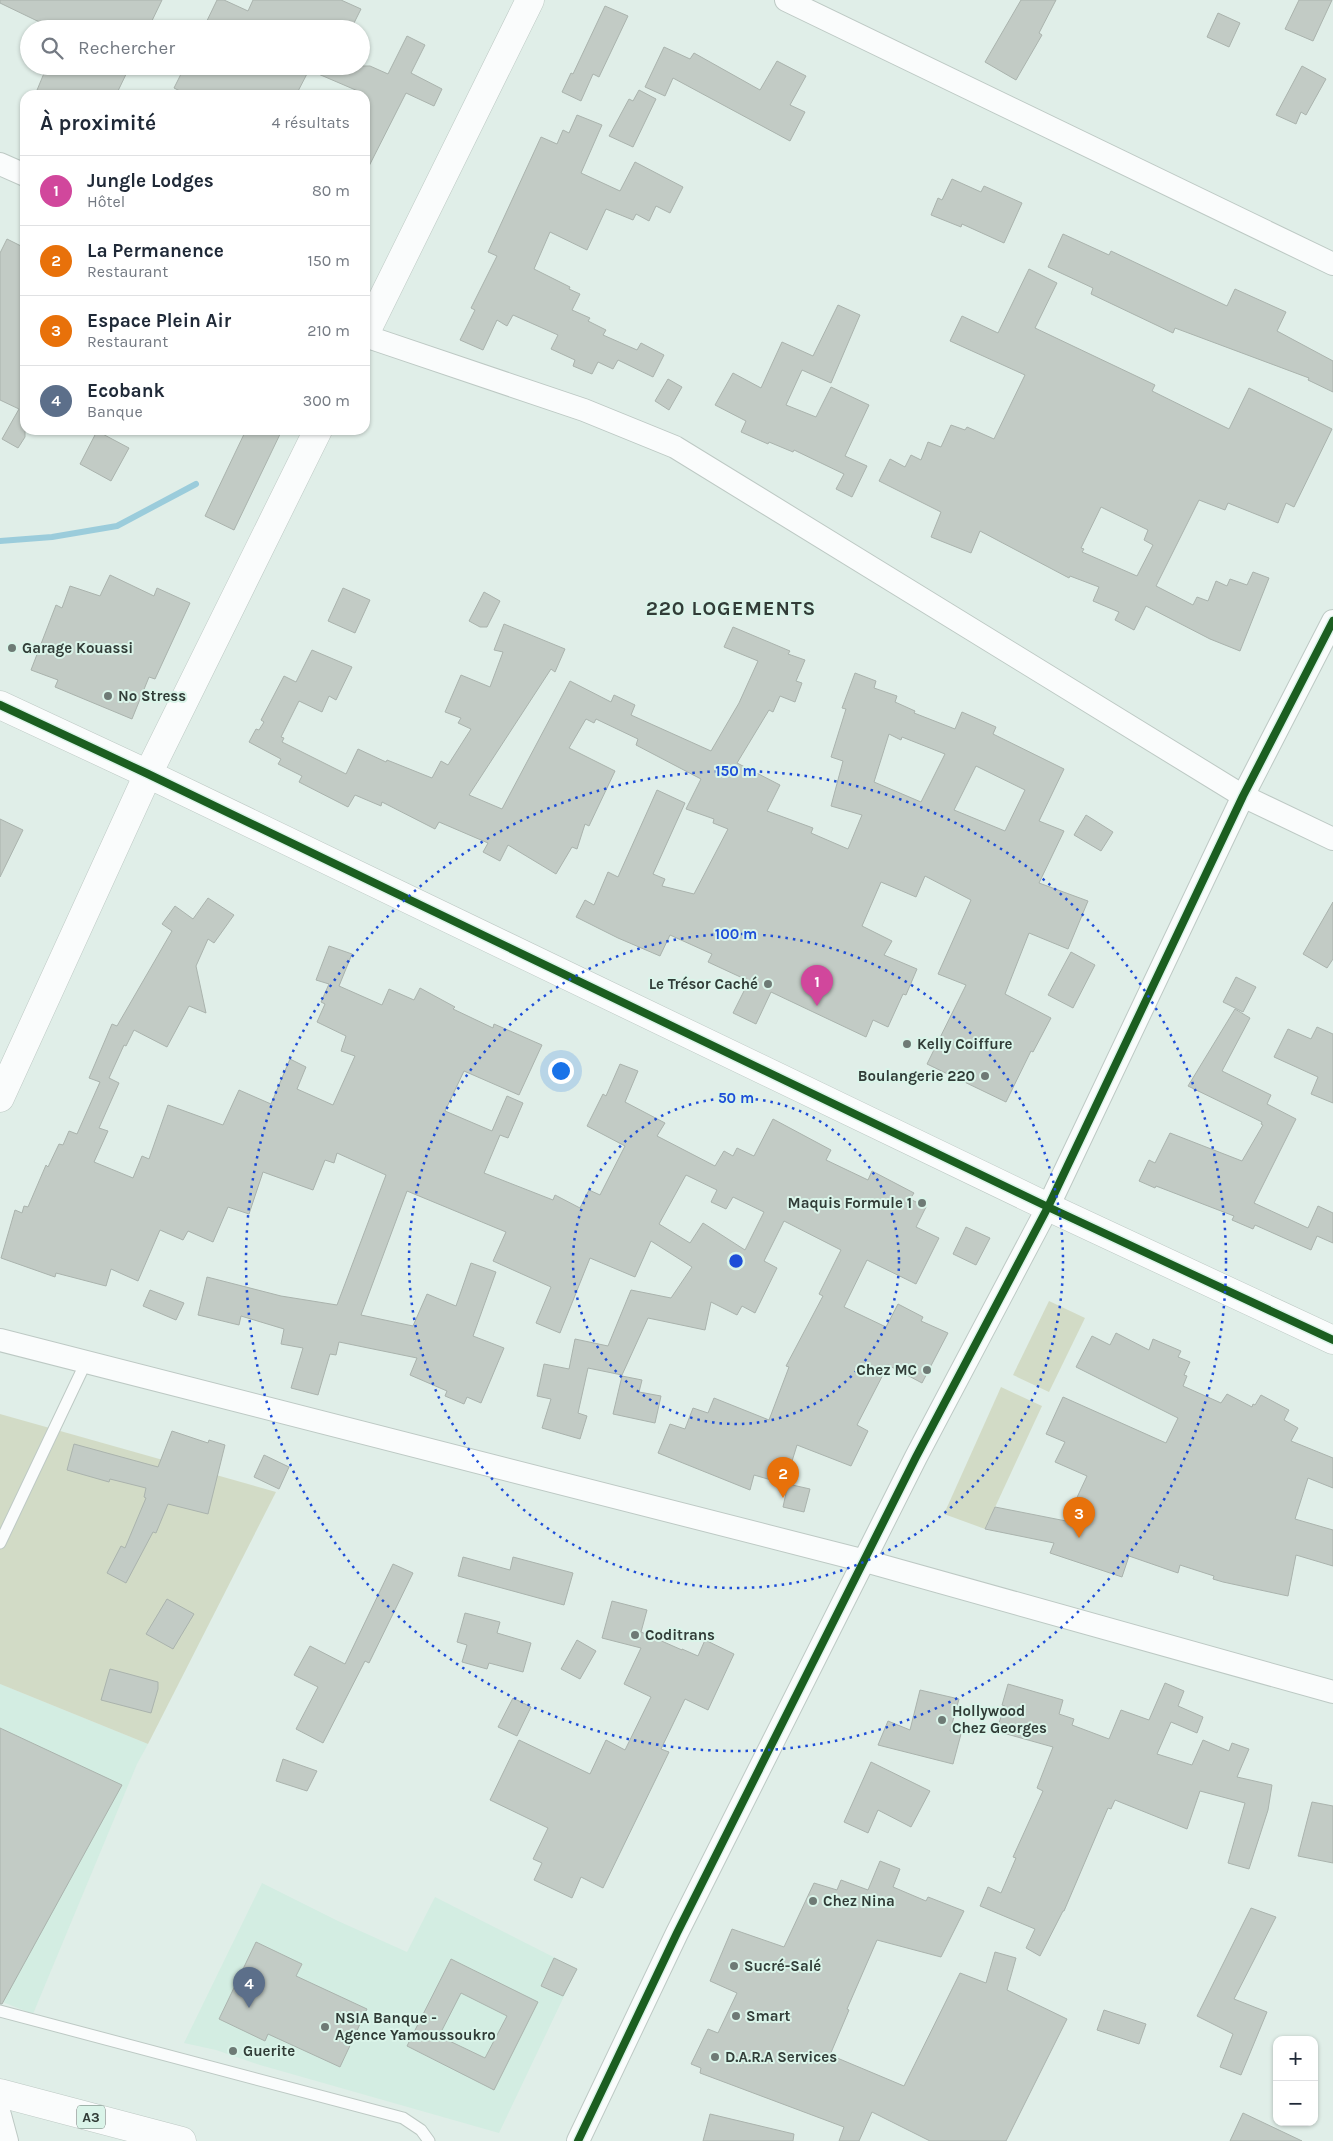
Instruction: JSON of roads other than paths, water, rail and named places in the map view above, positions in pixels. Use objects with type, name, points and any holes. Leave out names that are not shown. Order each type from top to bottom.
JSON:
[{"type":"main road","points":[[370,325],[530,0]]},
{"type":"main road","points":[[0,1098],[148,774],[316,435]]},
{"type":"main road","points":[[0,705],[148,774],[1048,1207],[1333,1340]]},
{"type":"main road","name":"A3","points":[[0,2093],[182,2141]]},
{"type":"street","points":[[786,0],[1331,257]]},
{"type":"street","points":[[0,164],[20,174]]},
{"type":"street","points":[[370,337],[584,410],[675,447],[1243,796],[1333,839]]},
{"type":"street","points":[[578,2141],[677,1933],[916,1458],[1048,1207],[1243,796],[1333,621]]},
{"type":"street","points":[[0,1340],[865,1562],[1333,1692]]},
{"type":"street","points":[[0,2115],[7,2141]]},
{"type":"lane","points":[[0,1543],[86,1362]]},
{"type":"lane","points":[[0,2011],[402,2118],[421,2130],[428,2141]]},
{"type":"waterway","points":[[0,541],[52,537],[117,526],[196,484]]},
{"type":"place","name":"Garage Kouassi","points":[[12,648]]},
{"type":"place","name":"No Stress","points":[[108,696]]},
{"type":"place","name":"Le Trésor Caché","points":[[768,984]]},
{"type":"place","name":"Jungle Lodges","points":[[817,1006]]},
{"type":"place","name":"Kelly Coiffure","points":[[907,1044]]},
{"type":"place","name":"Boulangerie 220","points":[[985,1076]]},
{"type":"place","name":"Maquis Formule 1","points":[[922,1203]]},
{"type":"place","name":"Chez MC","points":[[927,1370]]},
{"type":"place","name":"La Permanence","points":[[783,1498]]},
{"type":"place","name":"Espace Plein Air","points":[[1079,1538]]},
{"type":"place","name":"Coditrans","points":[[635,1635]]},
{"type":"place","name":"Hollywood Chez Georges","points":[[942,1720]]},
{"type":"place","name":"Chez Nina","points":[[813,1901]]},
{"type":"place","name":"Sucré-Salé","points":[[734,1966]]},
{"type":"place","name":"Ecobank","points":[[249,2008]]},
{"type":"place","name":"Smart","points":[[736,2016]]},
{"type":"place","name":"NSIA Banque - Agence Yamoussoukro","points":[[325,2027]]},
{"type":"place","name":"Guerite","points":[[233,2051]]},
{"type":"place","name":"D.A.R.A Services","points":[[715,2057]]},
{"type":"district","name":"220 LOGEMENTS","points":[[731,608]]}]
